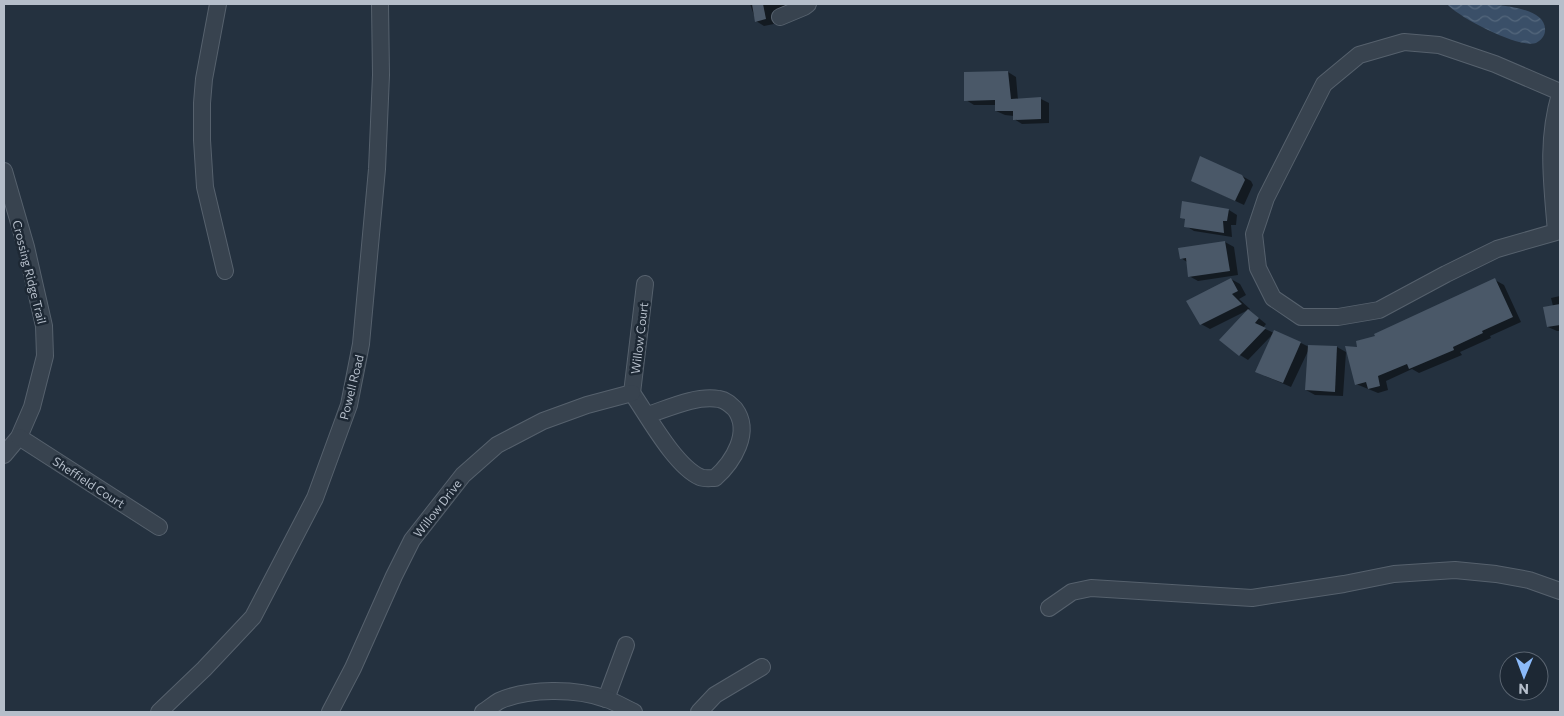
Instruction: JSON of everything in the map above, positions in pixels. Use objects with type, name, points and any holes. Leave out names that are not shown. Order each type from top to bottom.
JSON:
[{"type":"street","points":[[218,4],[204,79],[202,140],[206,188],[225,271]]},
{"type":"street","name":"Powell Road","points":[[159,712],[204,669],[253,617],[315,498],[349,405],[361,344],[377,168],[381,75],[380,4]]},
{"type":"street","points":[[780,17],[808,4]]},
{"type":"street","points":[[1404,42],[1438,45],[1495,64],[1560,93],[1554,113],[1550,153],[1559,236],[1497,249],[1378,310],[1338,317],[1301,317],[1273,298],[1258,268],[1254,234],[1266,198],[1324,84],[1359,55],[1404,42]]},
{"type":"street","name":"Crossing Ridge Trail","points":[[4,171],[26,247],[44,326],[45,356],[32,407],[19,437],[4,455]]},
{"type":"street","name":"Willow Court","points":[[632,393],[646,284]]},
{"type":"street","points":[[632,393],[679,459],[689,470],[702,478],[715,478],[726,468],[739,444],[740,419],[729,403],[721,399],[695,400],[648,415]]},
{"type":"street","name":"Willow Drive","points":[[330,712],[353,668],[412,540],[463,475],[497,445],[543,421],[587,405],[632,393]]},
{"type":"street","name":"Sheffield Court","points":[[19,437],[159,527]]},
{"type":"street","points":[[1049,608],[1072,592],[1091,588],[1252,598],[1344,584],[1394,574],[1455,570],[1496,574],[1528,580],[1560,592]]},
{"type":"street","points":[[606,699],[626,645]]},
{"type":"street","points":[[698,712],[715,695],[762,667]]},
{"type":"street","points":[[483,712],[499,702],[539,691],[584,694],[606,699],[634,712]]},
{"type":"water","points":[[1447,4],[1488,4],[1521,9],[1534,14],[1542,21],[1545,33],[1536,43],[1528,44],[1516,41],[1489,31],[1453,10]]},
{"type":"building","points":[[752,4],[763,4],[766,19],[755,22]]},
{"type":"building","points":[[1008,71],[1011,99],[1041,97],[1041,119],[1013,120],[1013,111],[995,111],[995,100],[964,101],[964,72]]},
{"type":"building","points":[[1200,156],[1242,175],[1245,180],[1235,201],[1191,181]]},
{"type":"building","points":[[1182,201],[1229,209],[1227,221],[1223,221],[1224,233],[1184,227],[1185,219],[1180,218]]},
{"type":"building","points":[[1225,241],[1230,271],[1188,277],[1186,258],[1180,259],[1178,248]]},
{"type":"building","points":[[1231,278],[1238,291],[1232,294],[1242,304],[1200,325],[1186,301]]},
{"type":"building","points":[[1495,278],[1513,317],[1453,347],[1454,350],[1409,369],[1407,364],[1378,376],[1380,386],[1368,389],[1366,382],[1355,385],[1345,346],[1357,347],[1356,341],[1375,336],[1374,334]]},
{"type":"building","points":[[1560,304],[1560,325],[1547,327],[1543,307]]},
{"type":"building","points":[[1248,309],[1259,318],[1255,323],[1266,328],[1239,356],[1219,340]]},
{"type":"building","points":[[1274,330],[1301,342],[1283,383],[1255,372]]},
{"type":"building","points":[[1308,345],[1337,346],[1335,392],[1305,390]]}]
